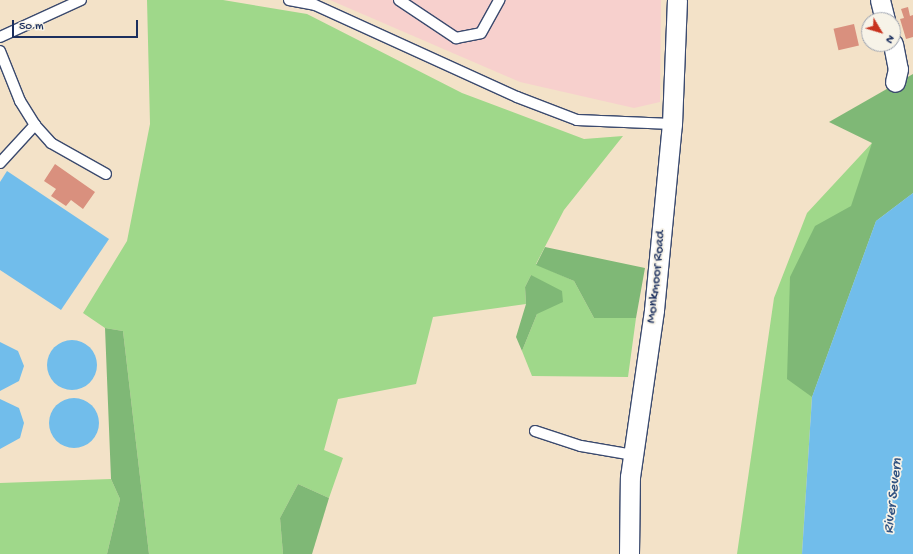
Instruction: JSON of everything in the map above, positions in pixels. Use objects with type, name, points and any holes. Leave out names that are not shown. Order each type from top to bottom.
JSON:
[{"type":"street","name":"Monkmoor Road","points":[[629,554],[633,455],[654,310],[672,124],[677,0]]},
{"type":"street","points":[[880,0],[883,12]]},
{"type":"street","points":[[895,82],[905,63],[898,52]]},
{"type":"lane","points":[[0,37],[81,0]]},
{"type":"lane","points":[[289,0],[315,5],[517,97],[577,120],[672,124]]},
{"type":"lane","points":[[399,0],[456,38],[481,33],[499,0]]},
{"type":"lane","points":[[0,51],[20,102],[35,125],[51,143],[106,174]]},
{"type":"lane","points":[[0,163],[35,125]]},
{"type":"lane","points":[[535,432],[581,446],[633,455]]},
{"type":"shaded area","points":[[330,0],[661,0],[660,102],[634,108],[520,82]]},
{"type":"green space","points":[[147,0],[223,0],[307,14],[462,93],[584,139],[623,136],[564,210],[536,264],[574,281],[594,318],[636,318],[628,377],[532,376],[522,351],[537,314],[531,275],[525,287],[526,304],[433,317],[416,384],[338,399],[324,450],[343,458],[329,498],[298,484],[280,518],[283,554],[149,554],[123,331],[105,328],[83,313],[127,241],[150,124]]},
{"type":"green space","points":[[913,74],[913,193],[876,221],[812,397],[787,379],[790,277],[815,226],[851,206],[872,143],[829,122]]},
{"type":"green space","points":[[872,143],[913,193],[876,221],[812,397],[802,554],[737,554],[774,298],[807,213]]},
{"type":"green space","points":[[545,247],[645,268],[636,318],[594,318],[574,281],[536,265]]},
{"type":"green space","points":[[531,275],[562,291],[563,302],[537,314],[522,351],[516,337],[526,304],[525,287]]},
{"type":"green space","points":[[105,328],[123,331],[149,554],[107,554],[120,499],[111,479]]},
{"type":"green space","points":[[111,479],[120,499],[107,554],[0,554],[0,483]]},
{"type":"green space","points":[[298,484],[329,498],[312,554],[283,554],[280,518]]},
{"type":"water","points":[[7,171],[109,239],[61,310],[0,270],[0,182]]},
{"type":"water","name":"River Severn","points":[[913,193],[913,554],[802,554],[812,397],[876,221]]},
{"type":"water","points":[[72,340],[82,342],[90,347],[95,355],[97,365],[95,375],[90,383],[82,388],[72,390],[62,388],[54,383],[49,375],[47,365],[49,355],[54,347],[62,342]]},
{"type":"water","points":[[0,342],[18,351],[24,366],[19,381],[0,391]]},
{"type":"water","points":[[74,398],[84,400],[92,405],[97,413],[99,423],[97,433],[92,441],[84,446],[74,448],[64,446],[56,441],[51,433],[49,423],[51,413],[56,405],[64,400]]},
{"type":"water","points":[[0,399],[19,408],[24,423],[20,438],[0,449]]},
{"type":"building","points":[[908,7],[910,16],[913,15],[913,37],[906,39],[901,22],[901,19],[904,18],[901,9]]},
{"type":"building","points":[[854,24],[859,45],[838,50],[834,29]]},
{"type":"building","points":[[55,164],[95,192],[83,209],[71,200],[66,206],[51,196],[56,189],[44,181]]}]
